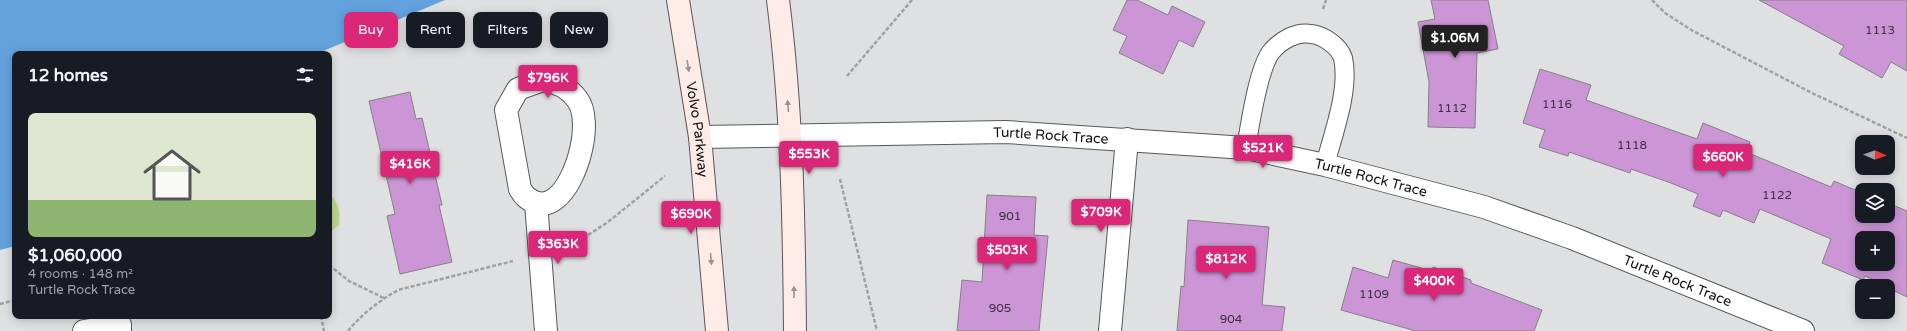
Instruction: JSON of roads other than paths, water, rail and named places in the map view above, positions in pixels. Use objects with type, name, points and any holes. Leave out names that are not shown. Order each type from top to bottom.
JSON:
[{"type":"main road","name":"Volvo Parkway","points":[[678,0],[700,137],[717,331]]},
{"type":"main road","points":[[778,0],[791,136],[794,220],[794,331]]},
{"type":"street","points":[[543,80],[553,82],[567,89],[578,99],[584,133],[582,152],[573,174],[557,198],[549,202],[536,203],[525,197],[520,189],[506,110],[518,89],[543,80]]},
{"type":"street","name":"Turtle Rock Trace","points":[[700,137],[1006,132],[1246,148],[1325,165],[1484,207],[1623,258],[1803,331]]},
{"type":"street","points":[[1110,331],[1127,139]]},
{"type":"street","points":[[536,203],[546,331]]},
{"type":"street","points":[[84,331],[120,325],[120,331]]},
{"type":"lane","points":[[1246,148],[1262,72],[1270,53],[1285,40],[1300,33],[1312,34],[1331,42],[1342,57],[1344,88],[1325,165]]},
{"type":"water","points":[[0,0],[445,0],[416,12],[406,12],[406,16],[398,20],[398,12],[344,12],[344,42],[323,51],[12,51],[12,247],[0,250]]}]
